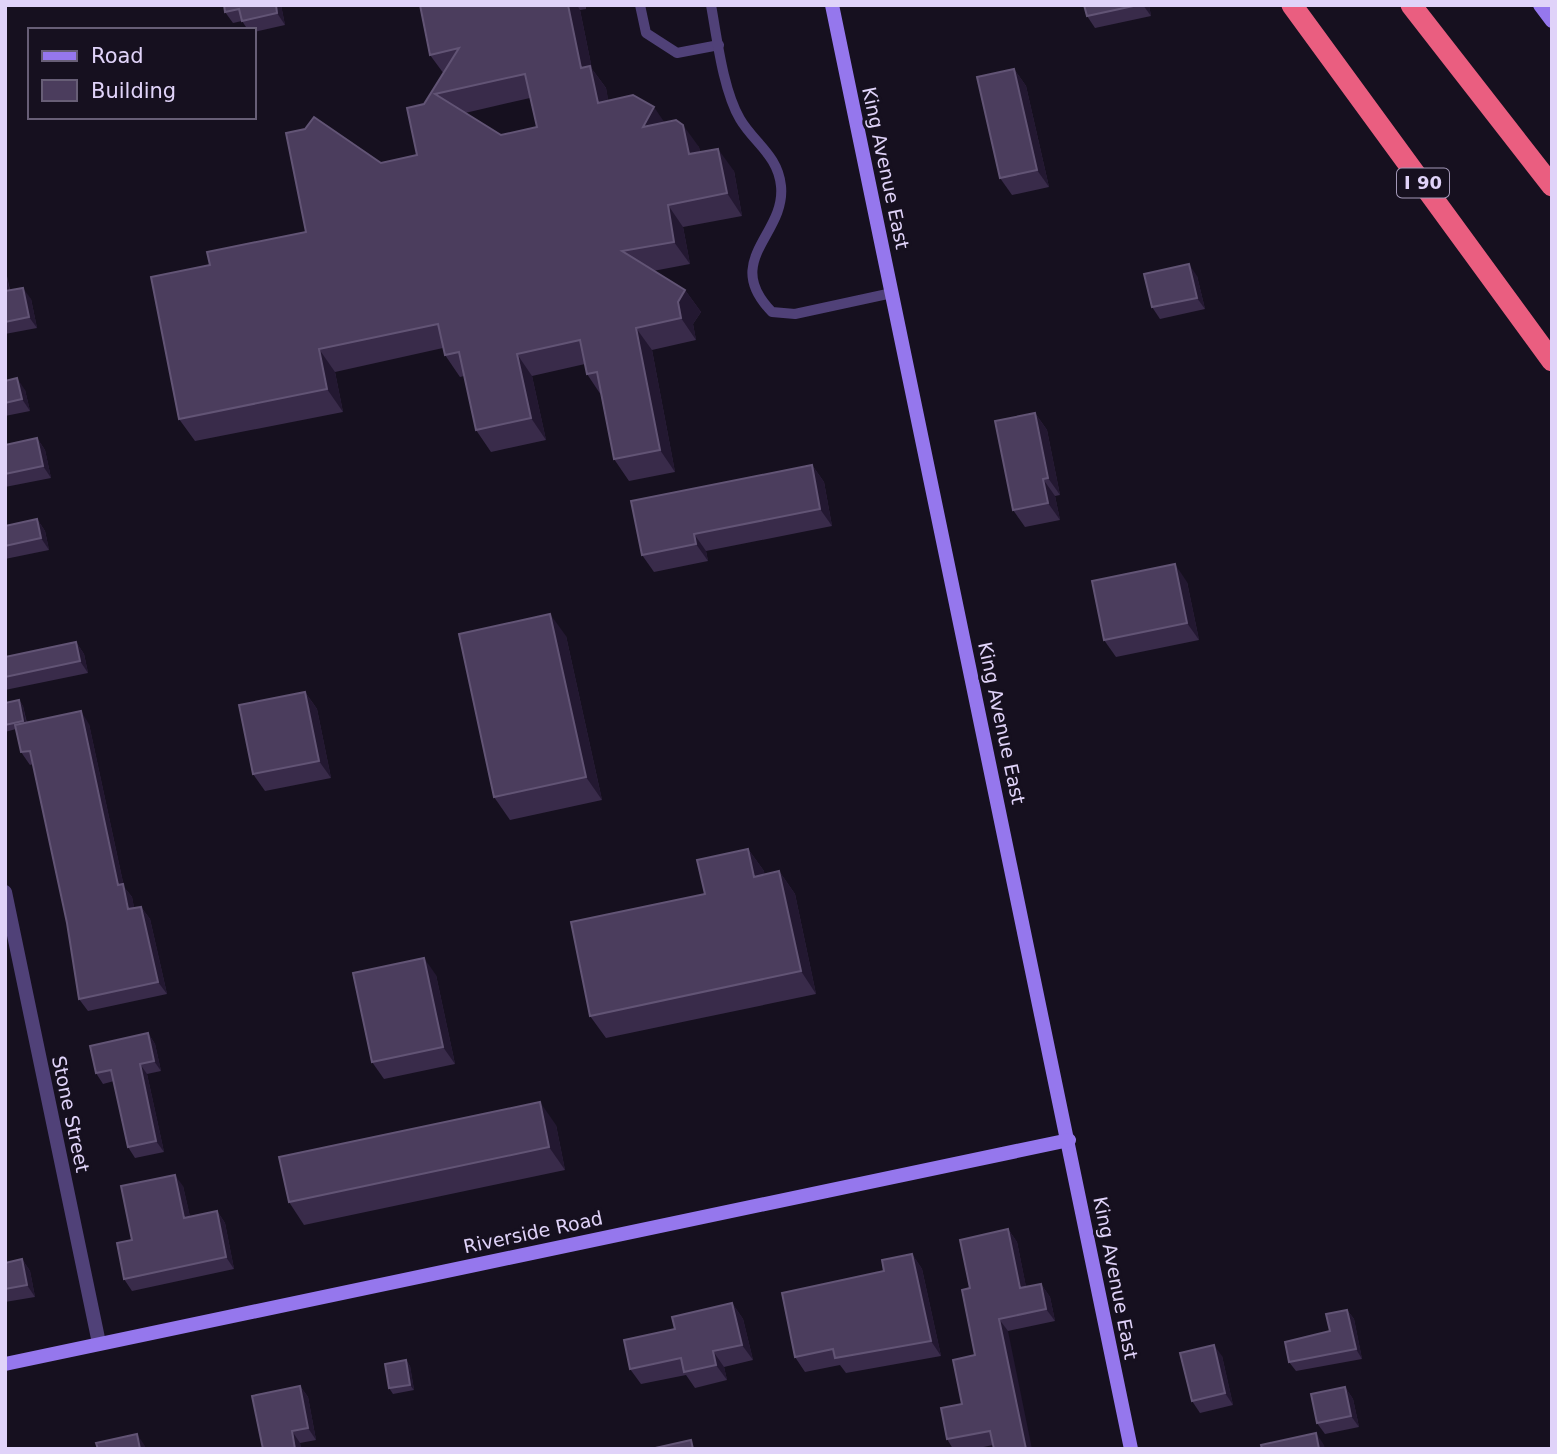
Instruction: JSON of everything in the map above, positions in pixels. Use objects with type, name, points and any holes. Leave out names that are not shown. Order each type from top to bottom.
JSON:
[{"type":"highway","name":"I 90","points":[[1292,5],[1552,361]]},
{"type":"highway","points":[[1411,5],[1552,186]]},
{"type":"main road","name":"King Avenue East","points":[[832,5],[1131,1449]]},
{"type":"main road","points":[[1540,5],[1552,21]]},
{"type":"main road","name":"Riverside Road","points":[[5,1364],[1069,1140]]},
{"type":"street","name":"Stone Street","points":[[5,892],[99,1343]]},
{"type":"lane","points":[[640,5],[646,33],[677,53],[719,45]]},
{"type":"lane","points":[[711,5],[739,118],[770,154],[781,188],[776,212],[753,257],[753,282],[758,298],[772,312],[795,314],[892,293]]},
{"type":"building","points":[[224,5],[276,5],[277,13],[242,21],[239,9],[225,12]]},
{"type":"building","points":[[420,5],[568,5],[581,68],[590,66],[598,103],[633,95],[654,107],[643,127],[676,120],[683,125],[689,154],[718,149],[727,193],[668,205],[674,242],[622,251],[685,290],[678,302],[681,318],[636,328],[660,450],[614,459],[597,372],[587,374],[580,340],[517,354],[531,418],[476,430],[459,352],[445,355],[438,324],[319,349],[327,389],[179,419],[151,277],[210,265],[207,252],[306,232],[286,133],[305,129],[314,117],[381,163],[417,155],[407,108],[424,104],[459,48],[430,55]],"holes":[[[525,74],[537,127],[501,135],[435,94]]]},
{"type":"building","points":[[1084,5],[1138,5],[1087,16]]},
{"type":"building","points":[[1014,69],[1037,170],[1000,178],[977,77]]},
{"type":"building","points":[[1189,264],[1197,298],[1152,307],[1144,274]]},
{"type":"building","points":[[23,288],[29,317],[5,322],[5,291]]},
{"type":"building","points":[[17,378],[22,399],[5,403],[5,381]]},
{"type":"building","points":[[1035,413],[1048,478],[1043,479],[1048,503],[1013,510],[995,421]]},
{"type":"building","points":[[37,438],[43,466],[5,474],[5,445]]},
{"type":"building","points":[[812,465],[820,509],[694,534],[696,544],[642,555],[631,501]]},
{"type":"building","points":[[37,519],[41,538],[5,546],[5,526]]},
{"type":"building","points":[[1175,564],[1187,623],[1104,640],[1092,581]]},
{"type":"building","points":[[550,614],[586,777],[494,797],[459,634]]},
{"type":"building","points":[[76,642],[80,661],[5,677],[5,657]]},
{"type":"building","points":[[305,692],[319,761],[253,774],[239,705]]},
{"type":"building","points":[[19,700],[23,721],[5,725],[5,703]]},
{"type":"building","points":[[81,711],[118,885],[123,884],[128,909],[141,907],[158,982],[79,999],[67,923],[30,751],[21,752],[15,725]]},
{"type":"building","points":[[748,849],[754,877],[779,871],[801,971],[590,1016],[571,922],[705,894],[697,860]]},
{"type":"building","points":[[424,958],[443,1047],[372,1062],[353,973]]},
{"type":"building","points":[[148,1033],[154,1061],[140,1064],[156,1141],[128,1147],[111,1070],[96,1073],[90,1046]]},
{"type":"building","points":[[540,1102],[549,1147],[289,1202],[279,1157]]},
{"type":"building","points":[[175,1175],[184,1218],[217,1211],[226,1257],[124,1279],[117,1243],[132,1240],[121,1186]]},
{"type":"building","points":[[1008,1229],[1020,1288],[1041,1284],[1046,1309],[999,1319],[1026,1449],[994,1449],[990,1431],[947,1439],[941,1408],[962,1404],[953,1360],[975,1355],[962,1290],[970,1288],[960,1240]]},
{"type":"building","points":[[912,1254],[931,1341],[835,1358],[833,1349],[795,1357],[782,1293],[884,1271],[882,1260]]},
{"type":"building","points":[[22,1259],[27,1285],[5,1289],[5,1263]]},
{"type":"building","points":[[732,1303],[742,1345],[713,1351],[716,1365],[684,1372],[681,1358],[630,1369],[624,1340],[675,1329],[672,1317]]},
{"type":"building","points":[[1347,1310],[1356,1349],[1289,1362],[1285,1342],[1330,1331],[1326,1314]]},
{"type":"building","points":[[1214,1345],[1225,1393],[1192,1401],[1180,1353]]},
{"type":"building","points":[[406,1360],[410,1385],[389,1388],[385,1364]]},
{"type":"building","points":[[300,1386],[308,1428],[292,1431],[295,1449],[263,1449],[252,1396]]},
{"type":"building","points":[[1345,1387],[1351,1416],[1317,1423],[1311,1394]]},
{"type":"building","points":[[1316,1433],[1319,1449],[1262,1449],[1261,1445]]},
{"type":"building","points":[[137,1434],[140,1449],[98,1449],[96,1443]]},
{"type":"building","points":[[691,1440],[693,1449],[655,1449],[655,1448]]}]
